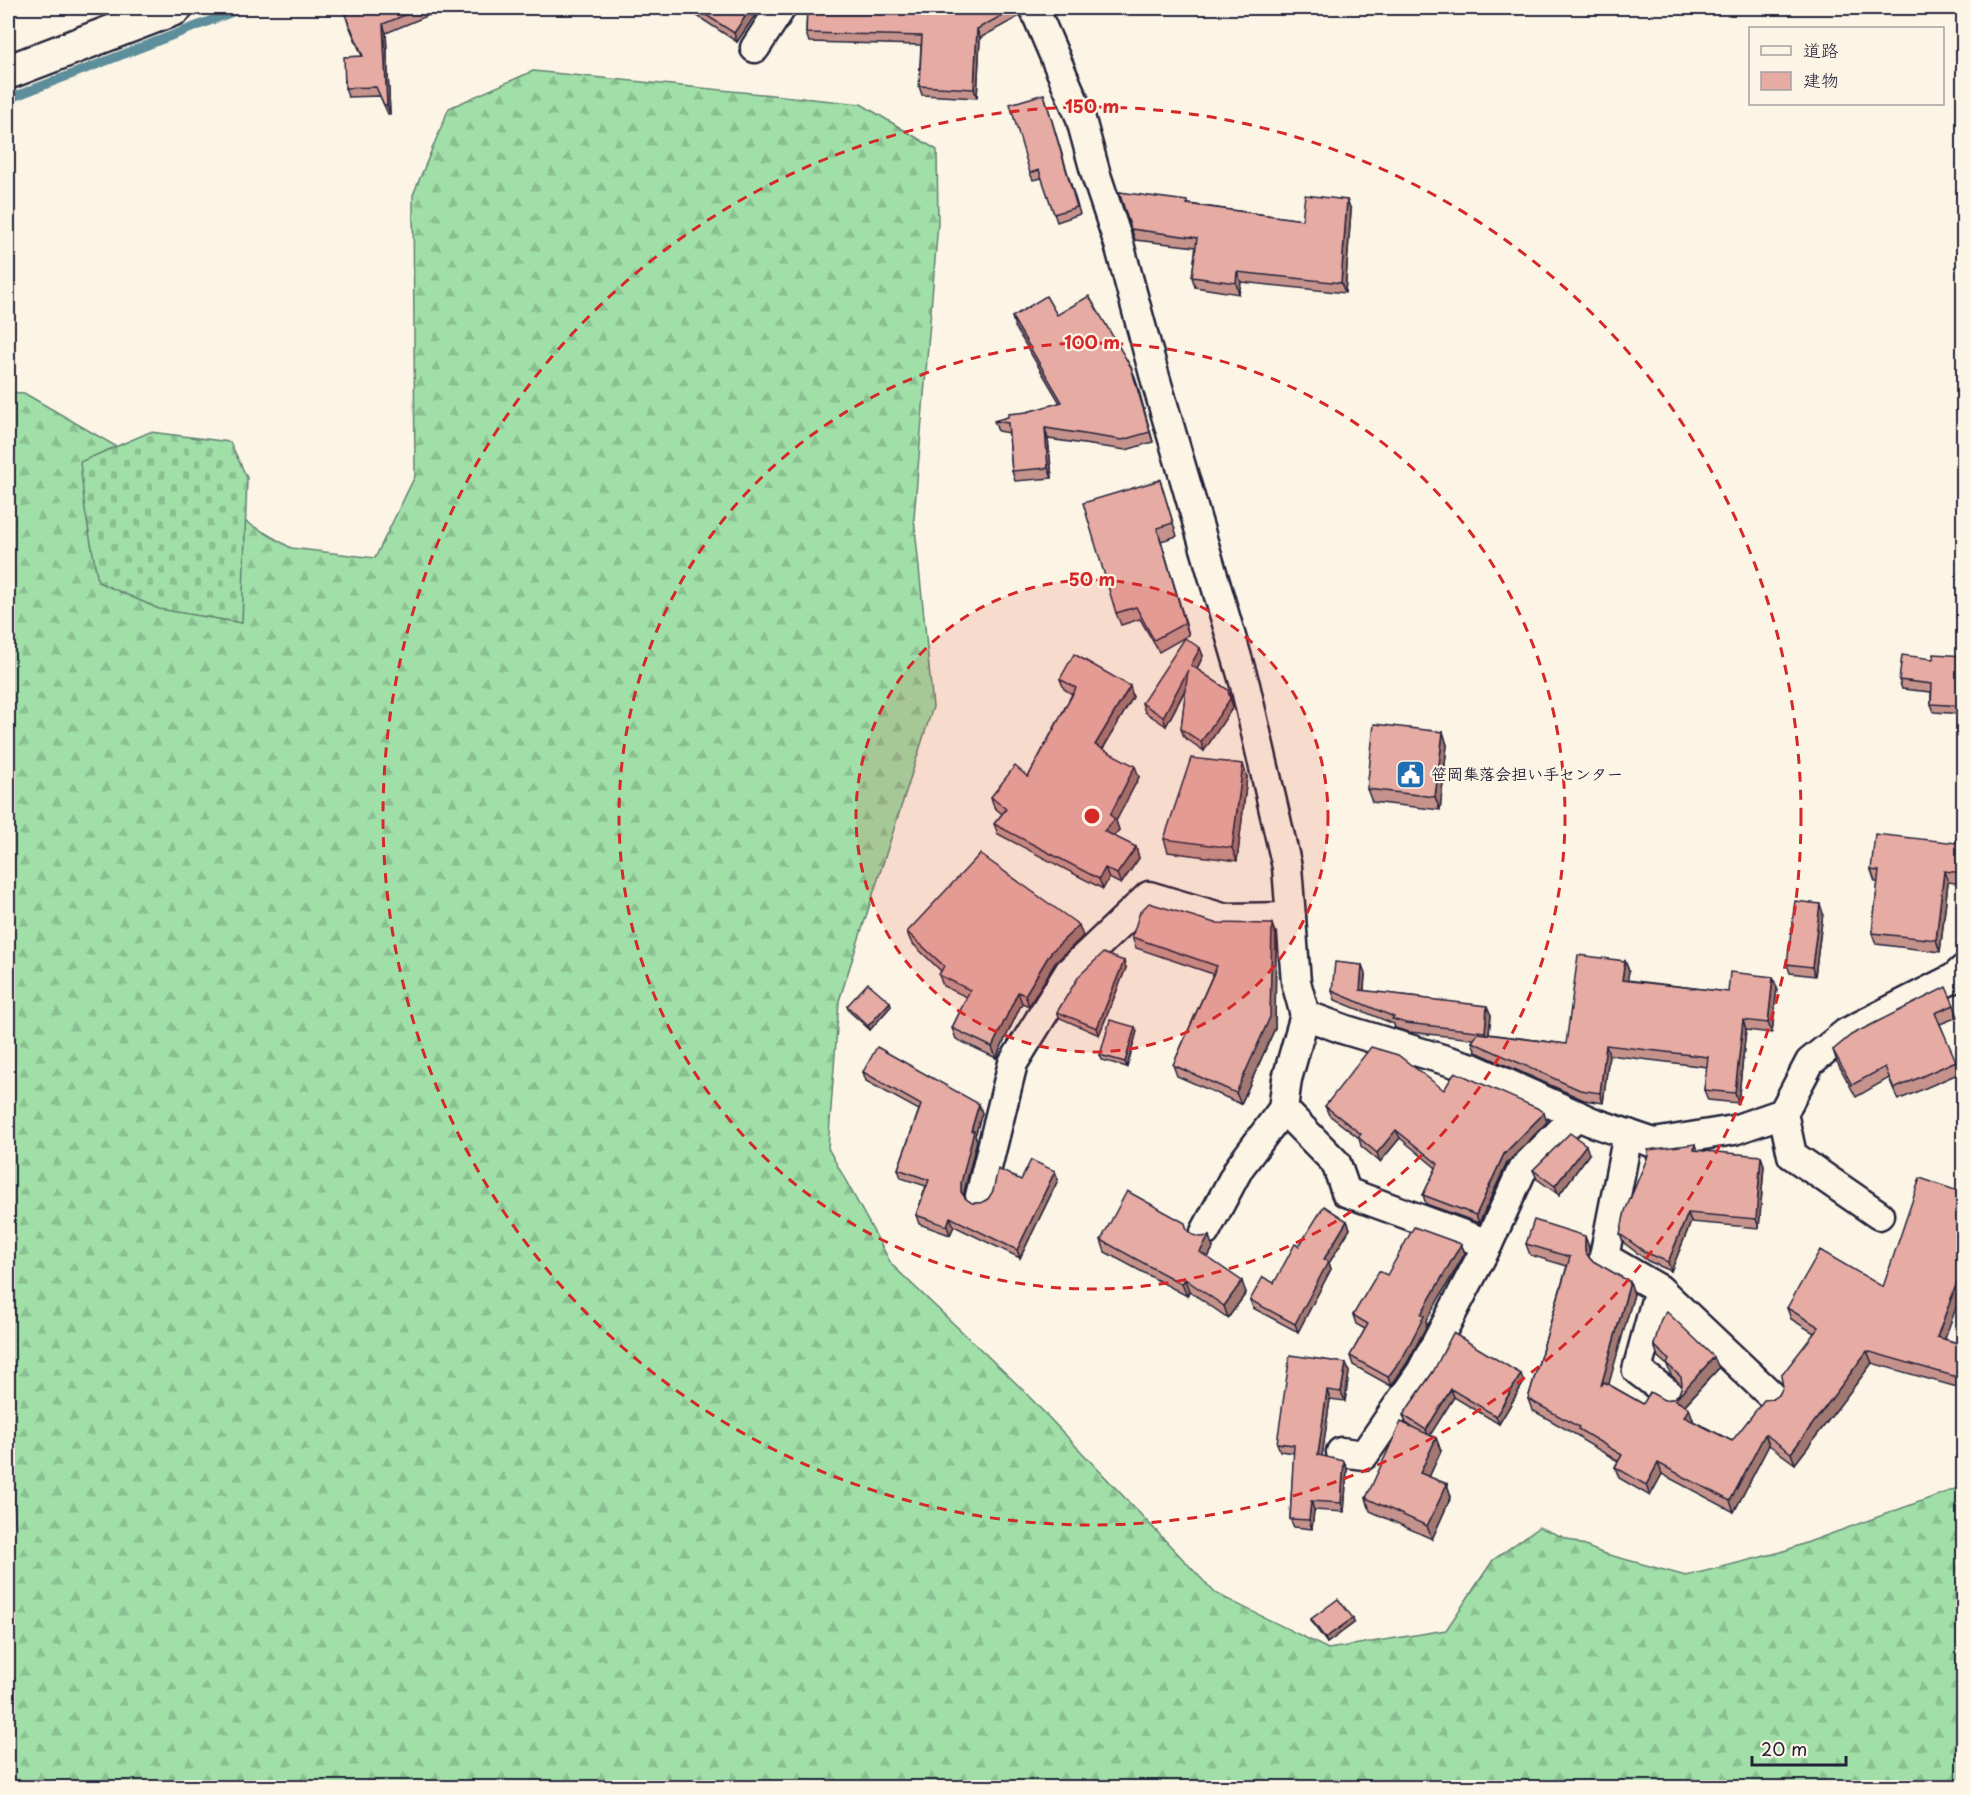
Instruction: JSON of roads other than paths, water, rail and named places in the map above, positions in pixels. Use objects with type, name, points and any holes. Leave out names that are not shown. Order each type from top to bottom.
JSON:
[{"type":"street","points":[[8,72],[175,8]]},
{"type":"street","points":[[755,48],[781,8]]},
{"type":"street","points":[[1034,8],[1080,116],[1096,175],[1119,244],[1154,374],[1245,685],[1287,867],[1296,982],[1305,1015],[1287,1079],[1283,1109],[1239,1168],[1205,1232]]},
{"type":"street","points":[[980,1196],[1013,1063],[1069,972],[1149,896],[1223,918],[1291,917]]},
{"type":"street","points":[[1879,1215],[1792,1155],[1783,1113],[1810,1062],[1846,1033],[1954,978],[1964,969]]},
{"type":"street","points":[[1305,1015],[1346,1030],[1472,1068],[1577,1115],[1654,1143],[1734,1130],[1783,1113]]},
{"type":"street","points":[[1283,1109],[1336,1163],[1346,1192],[1488,1244]]},
{"type":"street","points":[[1341,1452],[1364,1455],[1421,1372],[1488,1244],[1522,1170],[1577,1115]]},
{"type":"street","points":[[1628,1134],[1604,1257],[1659,1289],[1771,1395]]},
{"type":"street","points":[[1659,1289],[1637,1370],[1670,1395]]},
{"type":"waterway","points":[[8,99],[243,8]]},
{"type":"place","name":"笹岡集落会担い手センター","points":[[1410,774]]}]
